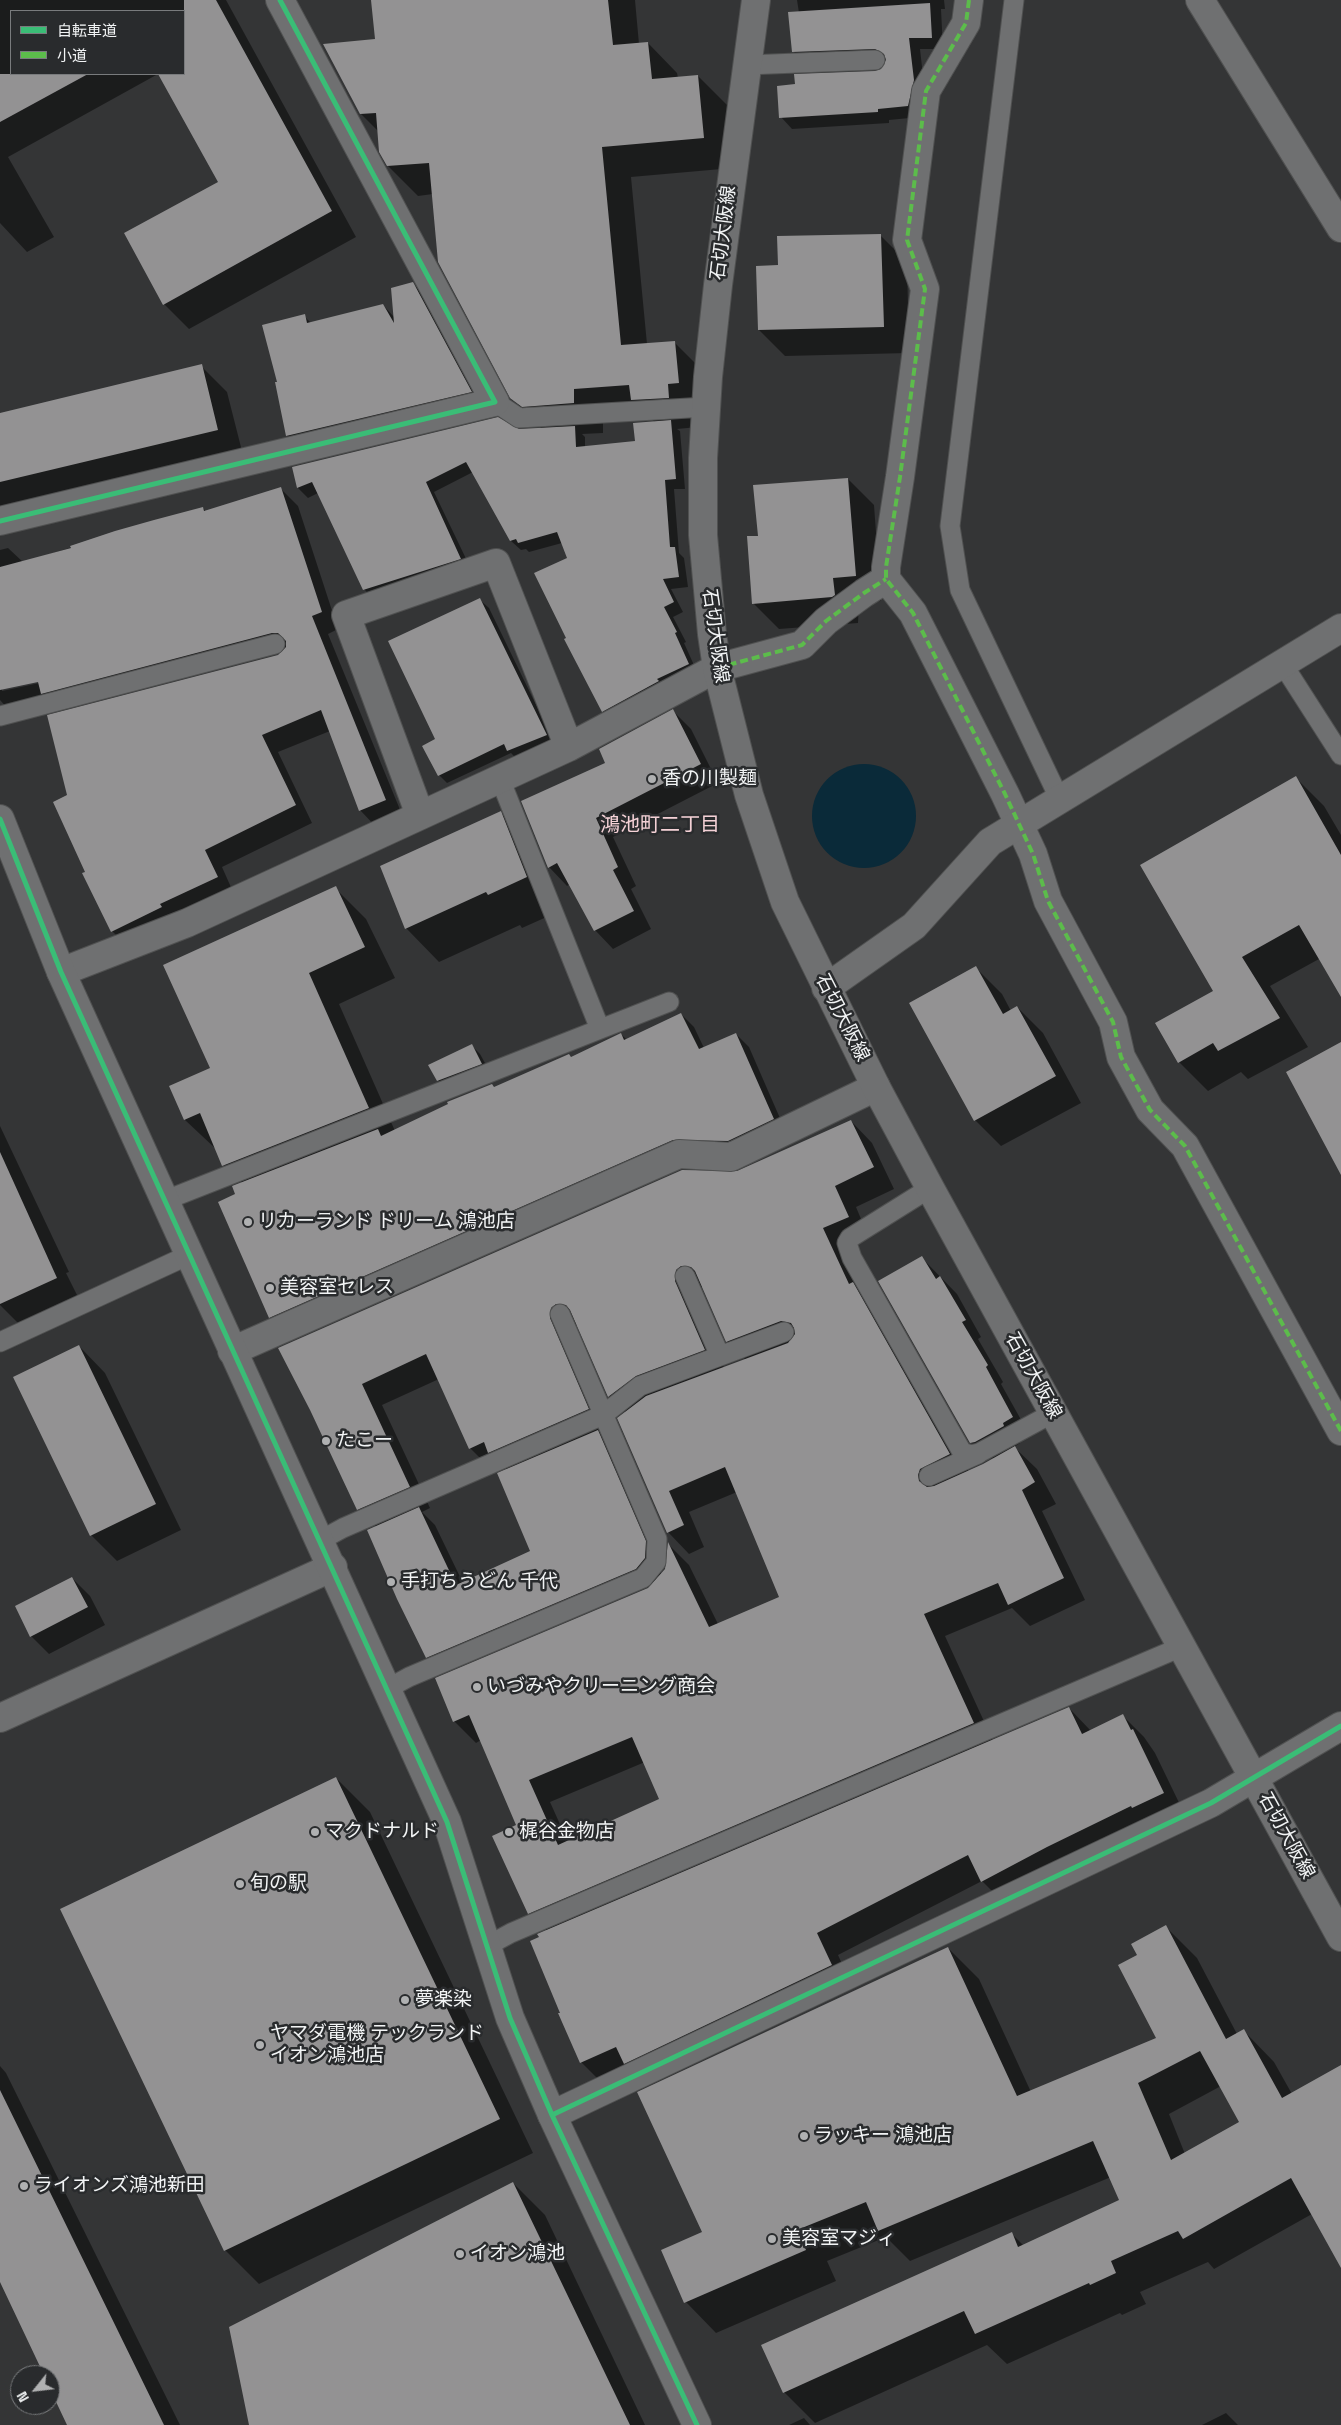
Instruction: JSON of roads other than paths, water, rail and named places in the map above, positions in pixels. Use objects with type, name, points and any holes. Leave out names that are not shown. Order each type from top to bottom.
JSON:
[{"type":"street","points":[[0,521],[495,402],[280,0]]},
{"type":"street","name":"石切大阪線","points":[[756,0],[719,276],[703,458],[703,535],[712,634],[717,668],[739,759],[785,902],[876,1087],[1341,1937]]},
{"type":"street","points":[[969,0],[966,23],[926,91],[907,240],[926,289],[886,567],[886,579],[913,613],[1033,854],[1048,901],[1113,1022],[1121,1057],[1150,1110],[1185,1146],[1341,1430]]},
{"type":"street","points":[[1200,0],[1341,228]]},
{"type":"street","points":[[420,815],[346,614],[496,563],[569,747]]},
{"type":"street","points":[[61,972],[187,923],[500,779],[569,747],[717,668],[802,645],[826,621],[886,579]]},
{"type":"street","points":[[826,988],[914,926],[990,842],[1341,628]]},
{"type":"street","points":[[0,820],[8,864],[61,972],[191,1254],[232,1351],[321,1540],[447,1822],[510,2018],[552,2115],[697,2425]]},
{"type":"street","points":[[232,1351],[680,1154],[731,1157],[876,1087]]},
{"type":"street","points":[[0,1718],[332,1567]]},
{"type":"street","points":[[552,2115],[1211,1803],[1341,1726]]},
{"type":"lane","points":[[1014,0],[950,526],[960,590],[1060,800]]},
{"type":"lane","points":[[746,65],[875,60]]},
{"type":"lane","points":[[495,402],[520,418],[706,407]]},
{"type":"lane","points":[[0,716],[275,644]]},
{"type":"lane","points":[[1282,663],[1341,754]]},
{"type":"lane","points":[[500,779],[600,1029]]},
{"type":"lane","points":[[166,1200],[669,1002]]},
{"type":"lane","points":[[930,1188],[855,1234],[847,1243],[852,1258],[958,1448],[962,1452],[971,1455],[979,1453]]},
{"type":"lane","points":[[0,1342],[191,1254]]},
{"type":"lane","points":[[685,1276],[720,1356]]},
{"type":"lane","points":[[387,1689],[409,1677],[643,1578],[656,1562],[657,1539],[560,1314]]},
{"type":"lane","points":[[321,1540],[343,1528],[603,1415],[640,1386],[784,1332]]},
{"type":"lane","points":[[929,1476],[979,1453],[1053,1413]]},
{"type":"lane","points":[[487,1946],[511,1933],[1181,1647]]},
{"type":"water","points":[[864,764],[884,768],[901,779],[912,796],[916,816],[912,836],[901,853],[884,864],[864,868],[844,864],[827,853],[816,836],[812,816],[816,796],[827,779],[844,768]]},
{"type":"place","name":"香の川製麺","points":[[652,779]]},
{"type":"place","name":"リカーランド ドリーム 鴻池店","points":[[248,1222]]},
{"type":"place","name":"美容室セレス","points":[[270,1288]]},
{"type":"place","name":"たこー","points":[[326,1441]]},
{"type":"place","name":"手打ちうどん 千代","points":[[391,1582]]},
{"type":"place","name":"いづみやクリーニング商会","points":[[477,1687]]},
{"type":"place","name":"マクドナルド","points":[[315,1832]]},
{"type":"place","name":"梶谷金物店","points":[[509,1832]]},
{"type":"place","name":"旬の駅","points":[[240,1884]]},
{"type":"place","name":"夢楽染","points":[[405,2000]]},
{"type":"place","name":"ヤマダ電機 テックランド イオン鴻池店","points":[[260,2045]]},
{"type":"place","name":"ラッキー 鴻池店","points":[[804,2136]]},
{"type":"place","name":"ライオンズ鴻池新田","points":[[24,2186]]},
{"type":"place","name":"美容室マジィ","points":[[772,2239]]},
{"type":"place","name":"イオン鴻池","points":[[460,2254]]},
{"type":"district","name":"鴻池町二丁目","points":[[660,826]]}]
